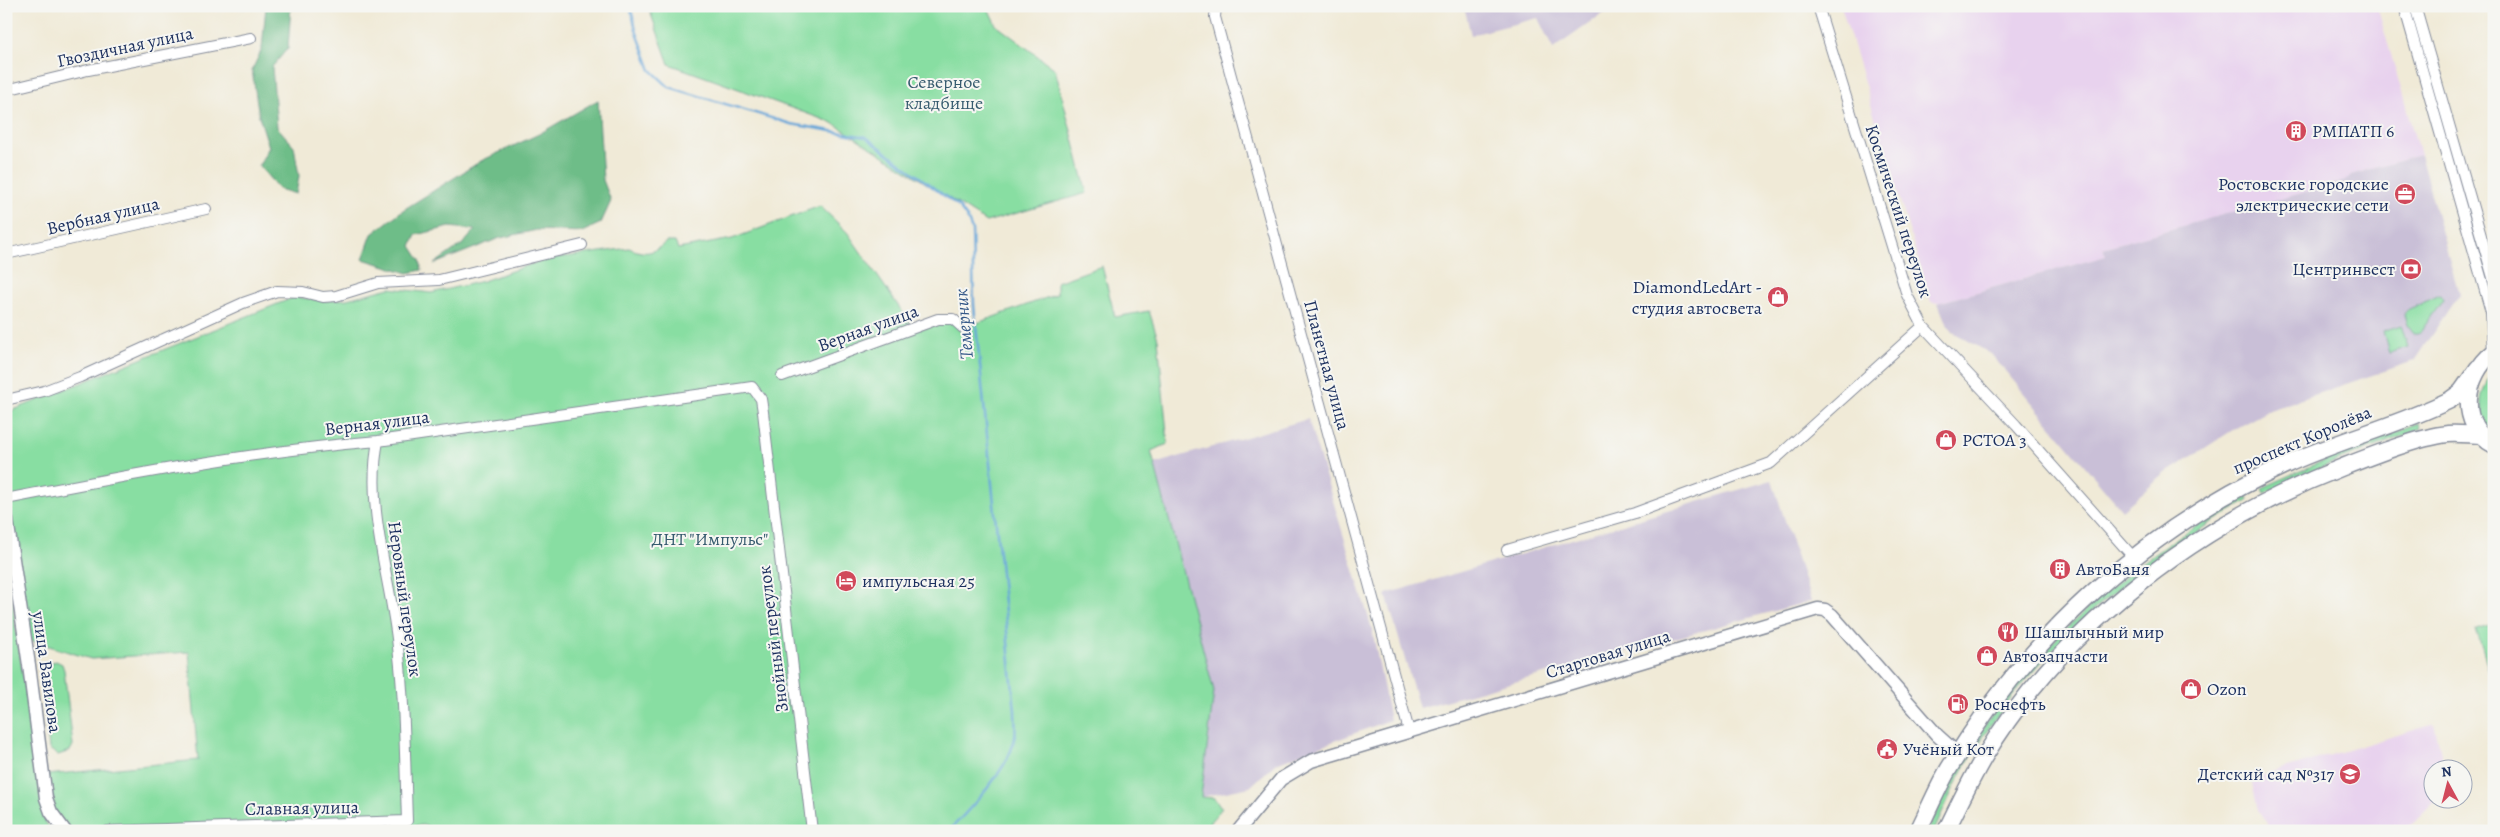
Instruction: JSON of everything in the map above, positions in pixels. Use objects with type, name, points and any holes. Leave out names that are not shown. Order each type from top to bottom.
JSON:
[{"type":"main road","points":[[2488,440],[2474,424],[2468,400],[2470,386],[2478,368],[2493,352]]},
{"type":"main road","name":"проспект Королёва","points":[[1918,831],[1958,754],[2008,682],[2045,639],[2092,593],[2134,558],[2197,513],[2249,483],[2314,452],[2450,400],[2461,392],[2478,368]]},
{"type":"main road","points":[[1946,831],[1985,756],[2023,702],[2062,655],[2108,610],[2156,571],[2208,534],[2259,505],[2346,466],[2436,436],[2458,434],[2488,440]]},
{"type":"main road","points":[[2249,483],[2256,493],[2259,505]]},
{"type":"street","name":"Планетная улица","points":[[1216,6],[1218,27],[1409,731]]},
{"type":"street","name":"Космический переулок","points":[[1818,6],[1907,295],[1923,326],[2016,425],[2134,558]]},
{"type":"street","points":[[2404,6],[2491,312],[2493,352]]},
{"type":"street","points":[[2415,6],[2494,281]]},
{"type":"street","name":"Гвоздичная улица","points":[[6,90],[88,70],[251,38]]},
{"type":"street","name":"Вербная улица","points":[[6,254],[206,209]]},
{"type":"street","points":[[6,400],[44,391],[80,377],[243,303],[277,291],[295,291],[324,297],[336,296],[378,283],[439,280],[582,245]]},
{"type":"street","name":"Верная улица","points":[[782,376],[938,319],[953,319],[963,328]]},
{"type":"street","points":[[1507,550],[1635,513],[1771,463],[1923,326]]},
{"type":"street","name":"Верная улица","points":[[6,499],[254,455],[378,441],[752,387]]},
{"type":"street","name":"Знойный переулок","points":[[752,387],[761,399],[763,412],[812,831]]},
{"type":"street","name":"Неровный переулок","points":[[378,441],[375,470],[377,526],[398,646],[407,821]]},
{"type":"street","name":"улица Вавилова","points":[[6,514],[29,665],[46,798],[51,812],[65,831]]},
{"type":"street","name":"Стартовая улица","points":[[1238,831],[1281,779],[1311,761],[1818,609],[1825,610],[1832,616],[1937,735],[1958,754]]},
{"type":"street","name":"Славная улица","points":[[108,831],[407,821]]},
{"type":"shaded area","points":[[1464,6],[1614,6],[1553,49],[1538,18],[1471,35]]},
{"type":"shaded area","points":[[1841,6],[2377,6],[2420,155],[2351,175],[2346,181],[2103,248],[2106,256],[1938,303],[1931,302]]},
{"type":"shaded area","points":[[2420,155],[2459,294],[2414,361],[2269,410],[2236,428],[2166,473],[2122,510],[1991,354],[1953,332],[1946,323],[1938,303],[2106,256],[2103,248],[2345,181],[2351,175]]},
{"type":"shaded area","points":[[1308,419],[1372,629],[1390,720],[1276,763],[1250,787],[1201,797],[1214,691],[1154,464]]},
{"type":"shaded area","points":[[1772,480],[1811,601],[1419,708],[1386,594]]},
{"type":"shaded area","name":"Детский сад №317","points":[[2434,724],[2443,760],[2422,760],[2422,810],[2426,810],[2404,831],[2272,831],[2258,810],[2251,779]]},
{"type":"green space","points":[[266,6],[291,6],[288,48],[272,67],[277,127],[294,146],[299,176],[296,194],[279,189],[259,166],[269,147],[259,116],[252,70],[262,49]]},
{"type":"green space","name":"Северное кладбище","points":[[648,6],[987,6],[996,25],[1055,69],[1087,193],[986,222],[833,123],[669,64]]},
{"type":"green space","points":[[598,100],[603,180],[611,201],[601,223],[582,232],[537,230],[500,238],[434,264],[464,243],[475,230],[450,227],[416,235],[411,246],[420,260],[422,270],[408,273],[363,259],[372,234],[403,210],[481,161],[539,134]]},
{"type":"green space","name":"ДНТ \"Импульс\"","points":[[820,206],[847,232],[915,330],[954,320],[966,327],[1057,294],[1057,282],[1102,266],[1115,317],[1149,311],[1158,339],[1168,444],[1151,451],[1214,691],[1201,797],[1214,798],[1222,808],[1202,831],[433,831],[426,825],[283,831],[62,831],[51,818],[47,775],[198,760],[189,652],[91,659],[30,640],[6,510],[6,413],[295,297],[325,301],[347,299],[390,288],[431,293],[483,281],[543,260],[629,248],[640,252],[649,252],[666,242],[675,242],[678,249],[732,239]]},
{"type":"green space","points":[[2440,295],[2443,300],[2419,334],[2414,334],[2407,325],[2404,314],[2407,310]]},
{"type":"green space","points":[[2401,325],[2408,347],[2389,353],[2383,331]]},
{"type":"green space","points":[[2494,372],[2494,434],[2484,419],[2481,403],[2484,387]]},
{"type":"green space","points":[[2419,424],[2421,429],[2341,459],[2264,493],[2262,488],[2339,454]]},
{"type":"green space","points":[[2246,496],[2248,501],[2205,526],[2122,586],[2083,620],[2047,656],[2014,695],[1984,736],[1958,779],[1934,831],[1928,831],[1950,783],[1980,732],[2010,691],[2044,652],[2080,615],[2119,581],[2160,550]]},
{"type":"green space","points":[[6,563],[45,822],[54,831],[6,831]]},
{"type":"green space","points":[[2494,623],[2494,672],[2490,673],[2476,629]]},
{"type":"green space","points":[[56,661],[62,664],[64,670],[73,745],[70,751],[58,755],[49,749],[41,673],[45,665]]},
{"type":"waterway","name":"Темерник","points":[[630,6],[637,33],[651,70],[669,87],[791,124],[866,137],[958,206],[967,218],[972,230],[974,306],[1016,731],[1010,754],[995,778],[949,831]]},
{"type":"place","name":"РМПАТП 6","points":[[2296,131]]},
{"type":"place","name":"Ростовские городские электрические сети","points":[[2405,194]]},
{"type":"place","name":"Центринвест","points":[[2411,269]]},
{"type":"place","name":"DiamondLedArt - студия автосвета","points":[[1778,297]]},
{"type":"place","name":"РСТОА 3","points":[[1946,440]]},
{"type":"place","name":"АвтоБаня","points":[[2060,569]]},
{"type":"place","name":"импульсная 25","points":[[846,581]]},
{"type":"place","name":"Шашлычный мир","points":[[2008,632]]},
{"type":"place","name":"Автозапчасти","points":[[1987,656]]},
{"type":"place","name":"Ozon","points":[[2191,689]]},
{"type":"place","name":"Роснефть","points":[[1958,704]]},
{"type":"place","name":"Учёный Кот","points":[[1887,749]]},
{"type":"place","name":"Детский сад №317","points":[[2350,774]]}]
